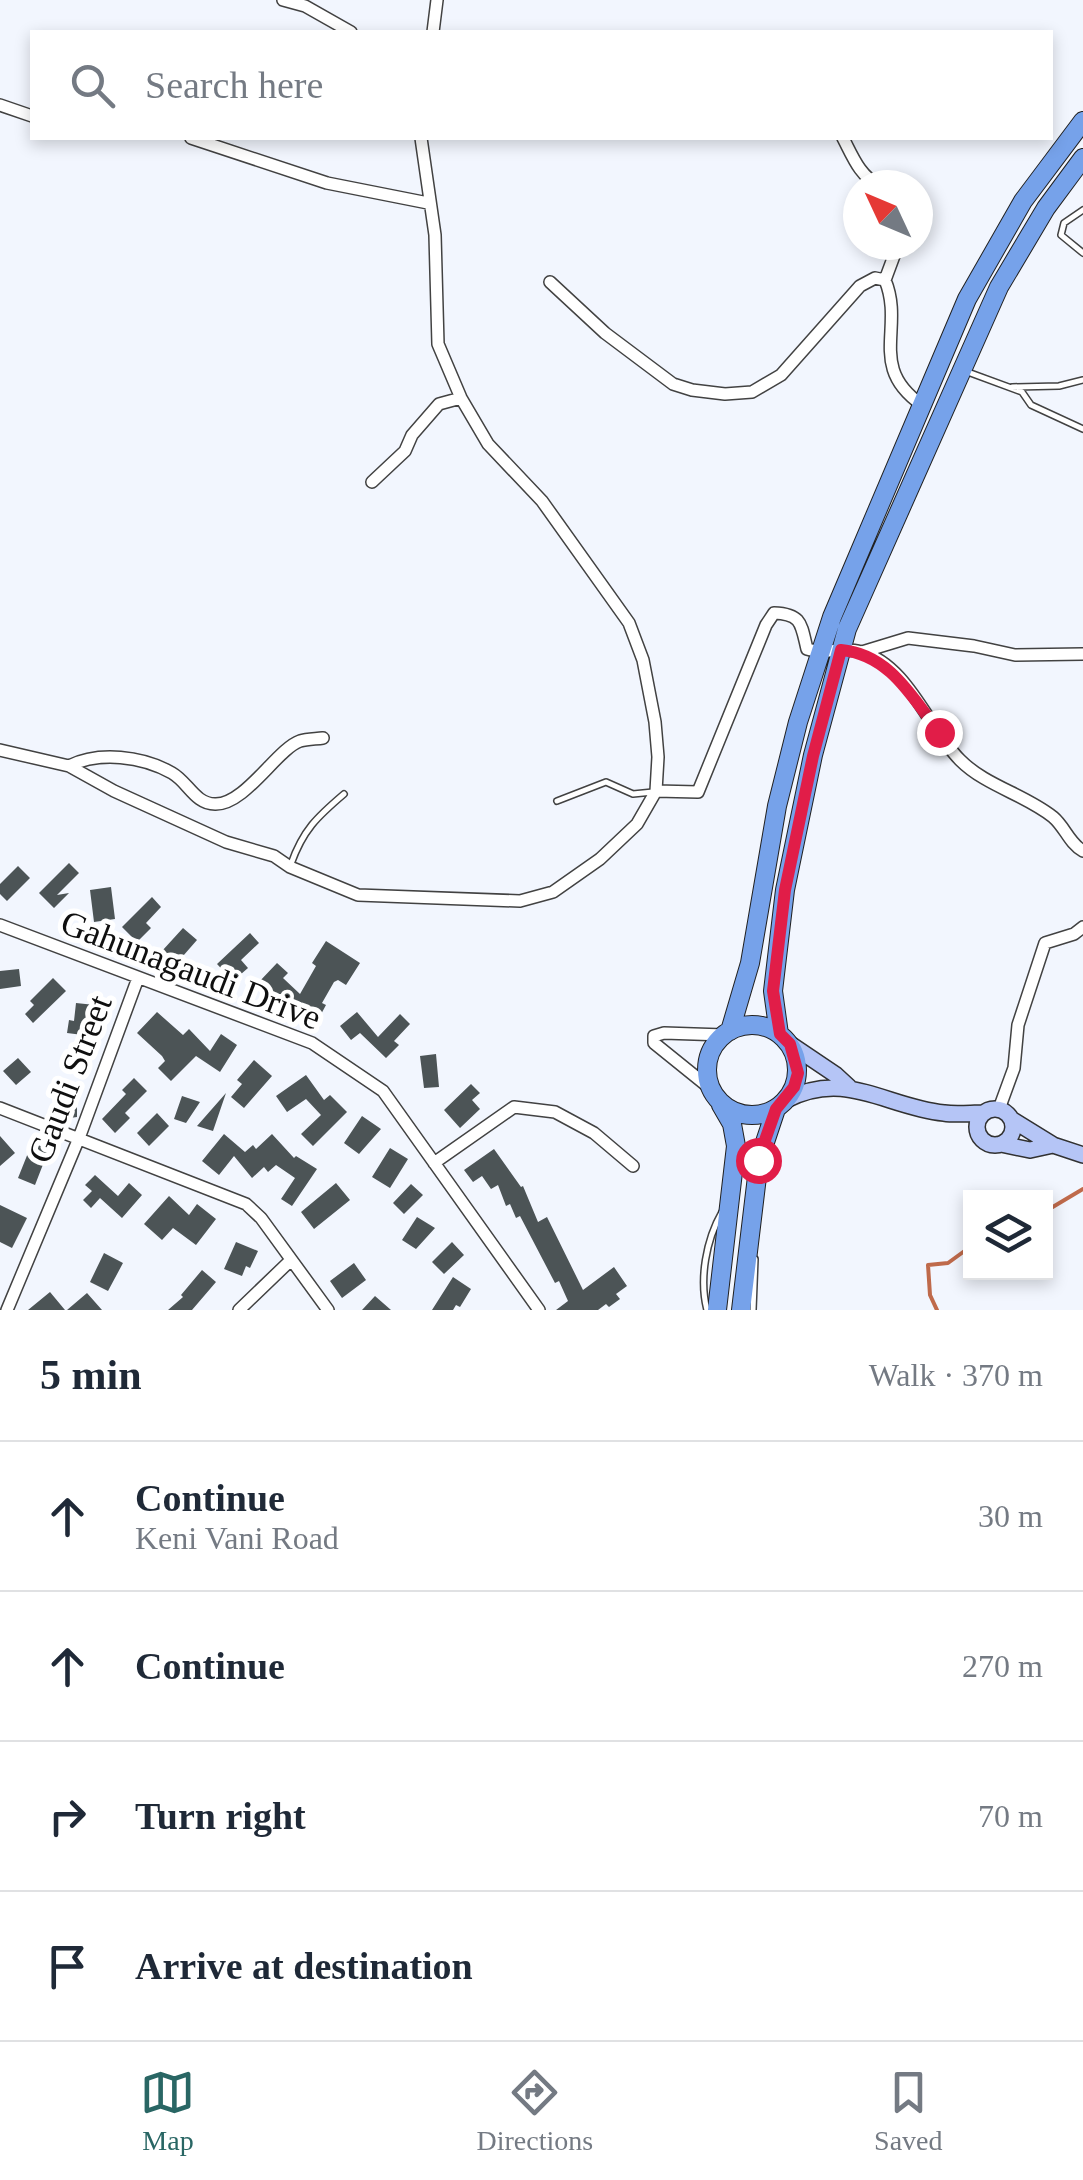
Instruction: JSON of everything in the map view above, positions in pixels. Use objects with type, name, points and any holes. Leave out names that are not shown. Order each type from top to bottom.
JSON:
[{"type":"main road","points":[[718,1310],[736,1133],[715,1096],[707,1066],[716,1044],[727,1033],[750,963],[777,806],[820,653],[860,544],[968,299],[1046,168],[1083,121]]},
{"type":"main road","points":[[741,1310],[758,1160],[798,1073],[784,1039],[773,991],[785,890],[813,756],[847,628],[1007,274],[1046,208],[1083,158]]},
{"type":"main road","points":[[727,1033],[756,1025],[784,1039],[849,1087]]},
{"type":"main road","points":[[715,1096],[732,1111],[761,1115],[809,1089],[849,1087],[942,1114],[988,1144],[1030,1150],[1053,1145]]},
{"type":"main road","points":[[942,1114],[998,1113],[1053,1145],[1083,1155]]},
{"type":"main road","points":[[978,1135],[977,1123],[998,1113]]},
{"type":"main road","points":[[998,1113],[1012,1130],[1001,1144]]},
{"type":"street","points":[[284,0],[304,6],[347,30]]},
{"type":"street","points":[[433,30],[438,0]]},
{"type":"street","points":[[0,105],[30,115]]},
{"type":"street","points":[[197,140],[327,183],[428,203]]},
{"type":"street","points":[[0,750],[69,766],[114,792],[226,842],[274,856],[290,867],[358,894],[520,901],[552,892],[600,860],[637,824],[656,792],[656,722],[643,660],[630,623],[542,501],[488,444],[461,398],[438,344],[435,235],[420,140]]},
{"type":"street","points":[[845,140],[862,170]]},
{"type":"street","points":[[892,260],[885,280],[891,294],[892,371],[904,392],[922,404]]},
{"type":"street","points":[[550,282],[605,333],[673,384],[725,394],[752,392],[781,375],[860,286],[875,278],[885,280]]},
{"type":"street","points":[[372,482],[405,451],[422,422],[439,404],[461,398]]},
{"type":"street","points":[[656,792],[698,792],[774,613],[790,614],[801,622],[808,648],[820,653],[862,652],[908,638],[1015,655],[1083,654]]},
{"type":"street","points":[[862,652],[900,680],[959,759],[982,777],[1058,820],[1074,846],[1083,852]]},
{"type":"street","points":[[69,766],[87,757],[129,758],[174,774],[201,800],[213,804],[224,802],[264,774],[298,741],[323,738]]},
{"type":"street","name":"Gahunagaudi Drive","points":[[0,925],[312,1042],[383,1091],[539,1310]]},
{"type":"street","points":[[998,1113],[1014,1068],[1018,1025],[1046,943],[1074,934],[1083,926]]},
{"type":"street","name":"Gaudi Street","points":[[6,1310],[79,1138],[138,978]]},
{"type":"street","points":[[715,1096],[654,1043],[654,1036],[727,1033]]},
{"type":"street","points":[[0,1108],[246,1204],[261,1218],[328,1310]]},
{"type":"street","points":[[434,1163],[514,1108],[554,1112],[594,1133],[634,1166]]},
{"type":"street","points":[[239,1310],[292,1260]]},
{"type":"lane","points":[[1083,210],[1064,223],[1060,235],[1083,253]]},
{"type":"lane","points":[[962,370],[1022,392],[1031,405],[1083,429]]},
{"type":"lane","points":[[1010,387],[1059,386],[1083,380]]},
{"type":"lane","points":[[557,800],[606,782],[633,794],[656,792]]},
{"type":"lane","points":[[290,867],[300,838],[344,794]]},
{"type":"lane","points":[[708,1310],[702,1291],[711,1230],[730,1198]]},
{"type":"lane","points":[[750,1227],[756,1269],[753,1310]]},
{"type":"building","points":[[69,863],[79,873],[57,895],[69,893],[54,908],[39,893]]},
{"type":"building","points":[[18,866],[30,878],[7,901],[0,894],[0,884]]},
{"type":"building","points":[[111,887],[115,919],[94,922],[90,890]]},
{"type":"building","points":[[152,897],[161,907],[146,923],[151,928],[137,942],[122,927]]},
{"type":"building","points":[[183,928],[197,940],[176,964],[162,951]]},
{"type":"building","points":[[250,933],[259,943],[241,960],[248,968],[233,981],[217,964]]},
{"type":"building","points":[[326,941],[360,963],[346,985],[334,982],[319,1018],[307,1012],[301,1022],[258,983],[277,963],[288,973],[283,978],[300,994]]},
{"type":"building","points":[[19,969],[21,986],[0,989],[0,971]]},
{"type":"building","points":[[53,978],[66,991],[33,1023],[25,1014],[34,1005],[30,1001]]},
{"type":"building","points":[[76,1003],[95,1005],[91,1036],[67,1033],[69,1020],[74,1021]]},
{"type":"building","points":[[157,1012],[183,1035],[189,1029],[210,1051],[221,1034],[237,1045],[220,1072],[196,1056],[171,1081],[158,1068],[165,1061],[162,1056],[137,1033]]},
{"type":"building","points":[[357,1012],[378,1037],[400,1014],[410,1024],[394,1041],[399,1045],[386,1058],[360,1033],[351,1040],[340,1026]]},
{"type":"building","points":[[436,1054],[439,1087],[424,1088],[420,1056]]},
{"type":"building","points":[[18,1058],[31,1072],[16,1085],[3,1071]]},
{"type":"building","points":[[254,1060],[272,1076],[244,1108],[231,1097],[242,1084],[237,1080]]},
{"type":"building","points":[[306,1075],[324,1100],[330,1095],[347,1112],[313,1146],[301,1134],[321,1115],[306,1099],[287,1112],[276,1096]]},
{"type":"building","points":[[134,1078],[147,1091],[125,1113],[130,1118],[115,1133],[102,1119],[126,1094],[122,1090]]},
{"type":"building","points":[[471,1084],[480,1093],[472,1100],[480,1109],[460,1128],[444,1110]]},
{"type":"building","points":[[226,1093],[213,1131],[197,1126]]},
{"type":"building","points":[[182,1096],[200,1102],[186,1123],[174,1119]]},
{"type":"building","points":[[77,1104],[77,1117],[63,1119],[62,1106]]},
{"type":"building","points":[[157,1113],[169,1126],[149,1146],[137,1133]]},
{"type":"building","points":[[362,1116],[381,1129],[359,1154],[344,1143]]},
{"type":"building","points":[[224,1134],[245,1152],[253,1145],[256,1149],[272,1134],[294,1158],[317,1169],[292,1206],[281,1199],[295,1178],[276,1165],[268,1172],[264,1167],[252,1178],[234,1156],[219,1175],[202,1161]]},
{"type":"building","points":[[0,1136],[15,1153],[0,1166]]},
{"type":"building","points":[[32,1143],[49,1149],[35,1185],[18,1178]]},
{"type":"building","points":[[390,1148],[408,1159],[390,1188],[372,1177]]},
{"type":"building","points":[[494,1149],[523,1186],[538,1222],[547,1217],[583,1290],[614,1267],[627,1286],[616,1294],[620,1299],[598,1310],[556,1310],[568,1301],[520,1216],[516,1218],[510,1204],[506,1206],[498,1185],[491,1189],[482,1176],[473,1182],[464,1170]]},
{"type":"building","points":[[95,1175],[118,1196],[129,1183],[142,1195],[122,1218],[100,1198],[91,1208],[83,1200],[92,1191],[85,1185]]},
{"type":"building","points":[[336,1183],[350,1200],[314,1229],[301,1212]]},
{"type":"building","points":[[411,1184],[423,1195],[404,1214],[393,1203]]},
{"type":"building","points":[[169,1196],[189,1215],[197,1204],[216,1219],[196,1245],[173,1228],[162,1240],[144,1224]]},
{"type":"building","points":[[0,1205],[27,1218],[12,1248],[0,1242]]},
{"type":"building","points":[[417,1217],[435,1228],[416,1249],[402,1240]]},
{"type":"building","points":[[236,1242],[258,1251],[242,1276],[224,1269]]},
{"type":"building","points":[[452,1242],[464,1255],[444,1274],[432,1262]]},
{"type":"building","points":[[104,1253],[123,1263],[108,1291],[90,1282]]},
{"type":"building","points":[[354,1263],[366,1280],[342,1298],[330,1281]]},
{"type":"building","points":[[202,1270],[216,1282],[192,1310],[168,1310],[183,1297]]},
{"type":"building","points":[[453,1277],[471,1289],[460,1307],[432,1310]]},
{"type":"building","points":[[50,1292],[65,1310],[28,1310]]},
{"type":"building","points":[[87,1293],[102,1310],[67,1310]]},
{"type":"building","points":[[375,1296],[391,1310],[362,1310]]},
{"type":"waterway","points":[[1053,1207],[1083,1189]]},
{"type":"waterway","points":[[937,1310],[930,1295],[928,1265],[948,1263],[963,1252]]},
{"type":"route","points":[[758,1160],[776,1109],[794,1087],[798,1073],[790,1044],[780,1034],[773,991],[785,890],[813,756],[841,650],[862,652],[883,664],[939,732]]}]
